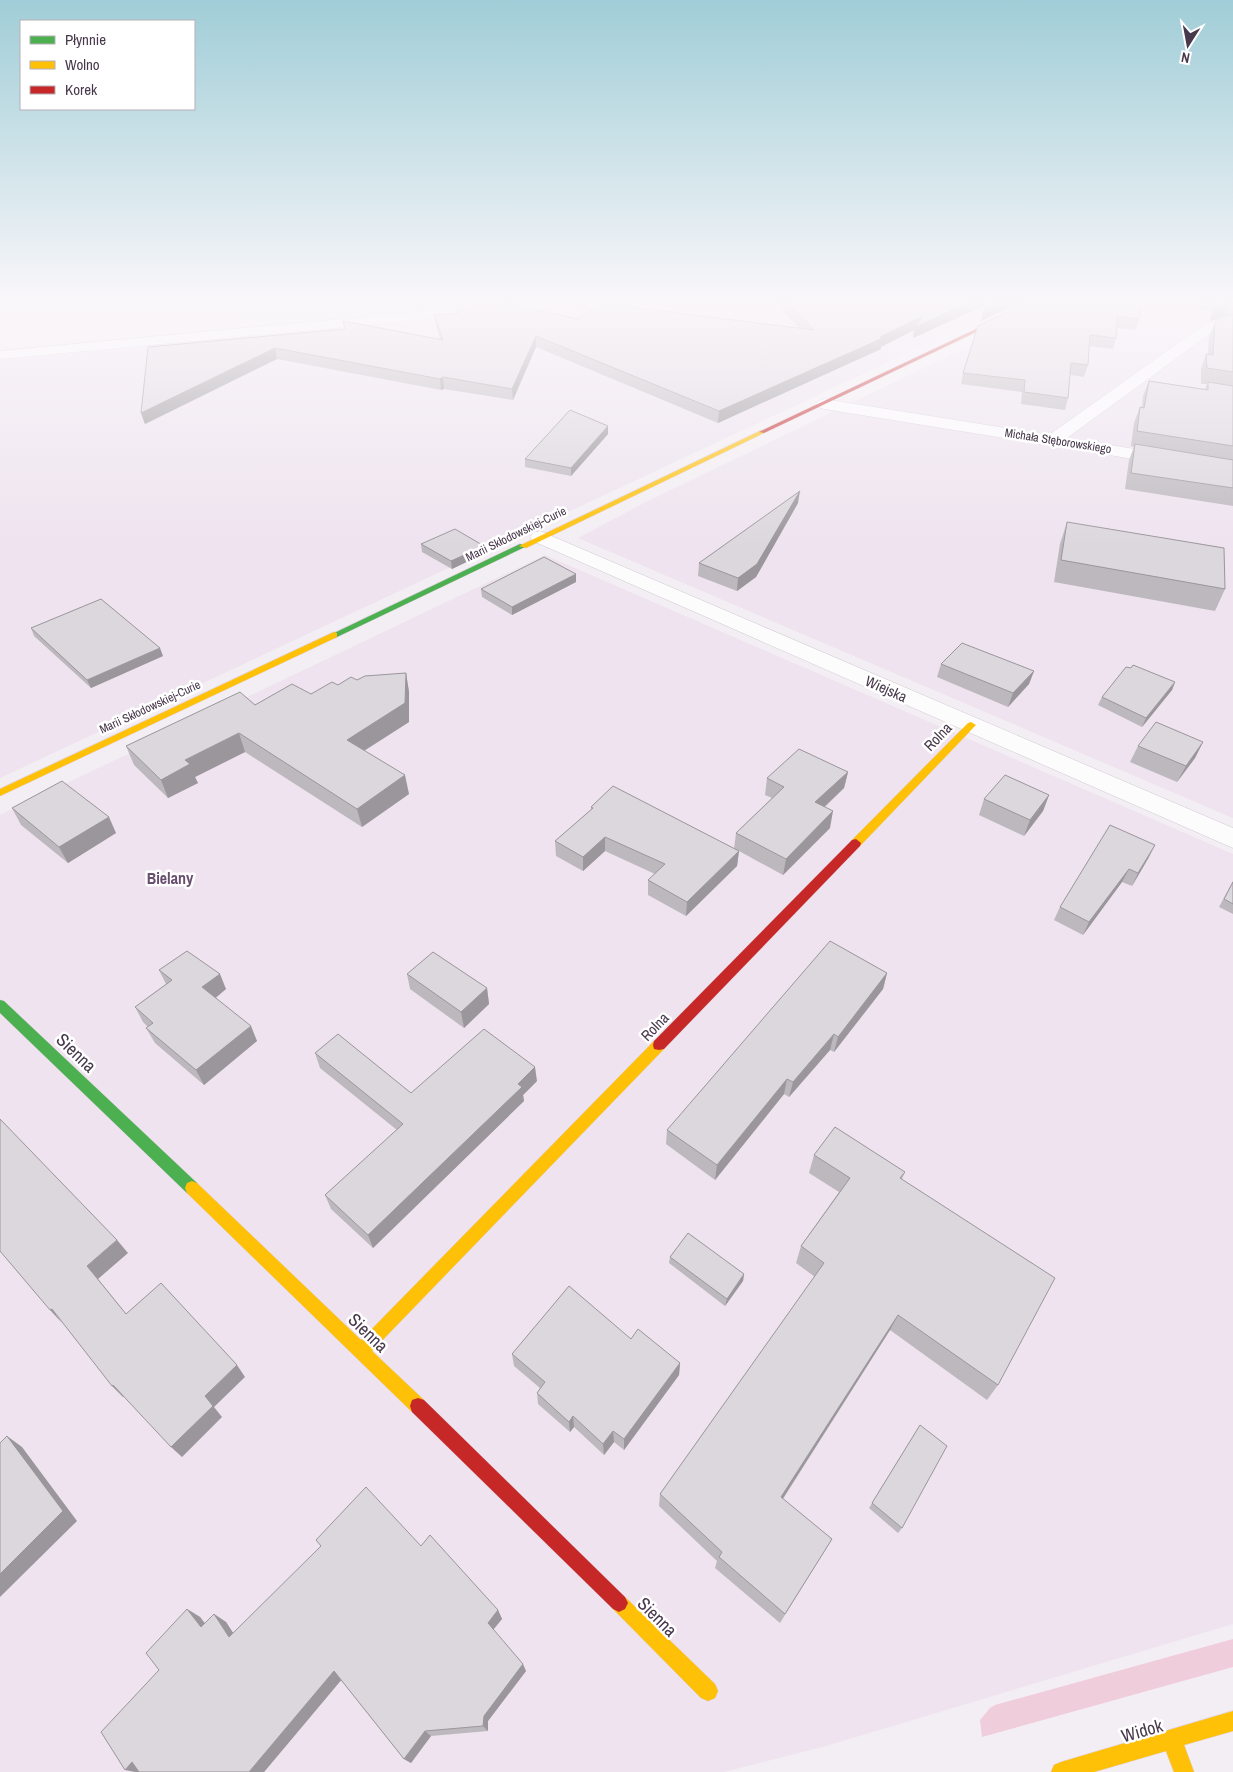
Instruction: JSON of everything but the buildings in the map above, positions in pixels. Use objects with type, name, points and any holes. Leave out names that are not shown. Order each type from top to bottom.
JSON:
[{"type":"street","name":"Marii Skłodowskiej-Curie","points":[[0,793],[871,382]]},
{"type":"street","points":[[1053,440],[1135,382]]},
{"type":"street","points":[[1140,382],[1155,384]]},
{"type":"street","name":"Michała Stęborowskiego","points":[[824,404],[1233,470]]},
{"type":"street","name":"Wiejska","points":[[540,537],[1233,839]]},
{"type":"street","name":"Rolna","points":[[362,1350],[971,725]]},
{"type":"street","name":"Sienna","points":[[0,1005],[362,1350],[708,1690]]},
{"type":"street","name":"Widok","points":[[1061,1772],[1172,1741],[1233,1721]]},
{"type":"street","points":[[1172,1741],[1184,1772]]},
{"type":"shaded area","points":[[0,382],[846,382],[0,778]]},
{"type":"shaded area","points":[[895,382],[1233,382],[1233,818],[578,538],[646,502]]},
{"type":"shaded area","points":[[545,555],[1233,854],[1233,1624],[826,1746],[724,1772],[0,1772],[0,815]]},
{"type":"shaded area","points":[[1233,1639],[1233,1667],[982,1737],[980,1720],[995,1705]]},
{"type":"traffic: fast","points":[[334,635],[523,546]]},
{"type":"traffic: fast","points":[[0,1005],[192,1188]]},
{"type":"traffic: slow","points":[[523,546],[762,432]]},
{"type":"traffic: slow","points":[[0,793],[334,635]]},
{"type":"traffic: slow","points":[[856,843],[971,725]]},
{"type":"traffic: slow","points":[[362,1350],[659,1045]]},
{"type":"traffic: slow","points":[[192,1188],[418,1406]]},
{"type":"traffic: slow","points":[[619,1603],[708,1691]]},
{"type":"traffic: slow","points":[[1061,1772],[1233,1721]]},
{"type":"traffic: slow","points":[[1172,1741],[1184,1772]]},
{"type":"traffic: jam","points":[[762,432],[869,382]]},
{"type":"traffic: jam","points":[[659,1045],[856,843]]},
{"type":"traffic: jam","points":[[418,1406],[619,1603]]},
{"type":"district","name":"Bielany","points":[[170,878]]}]
